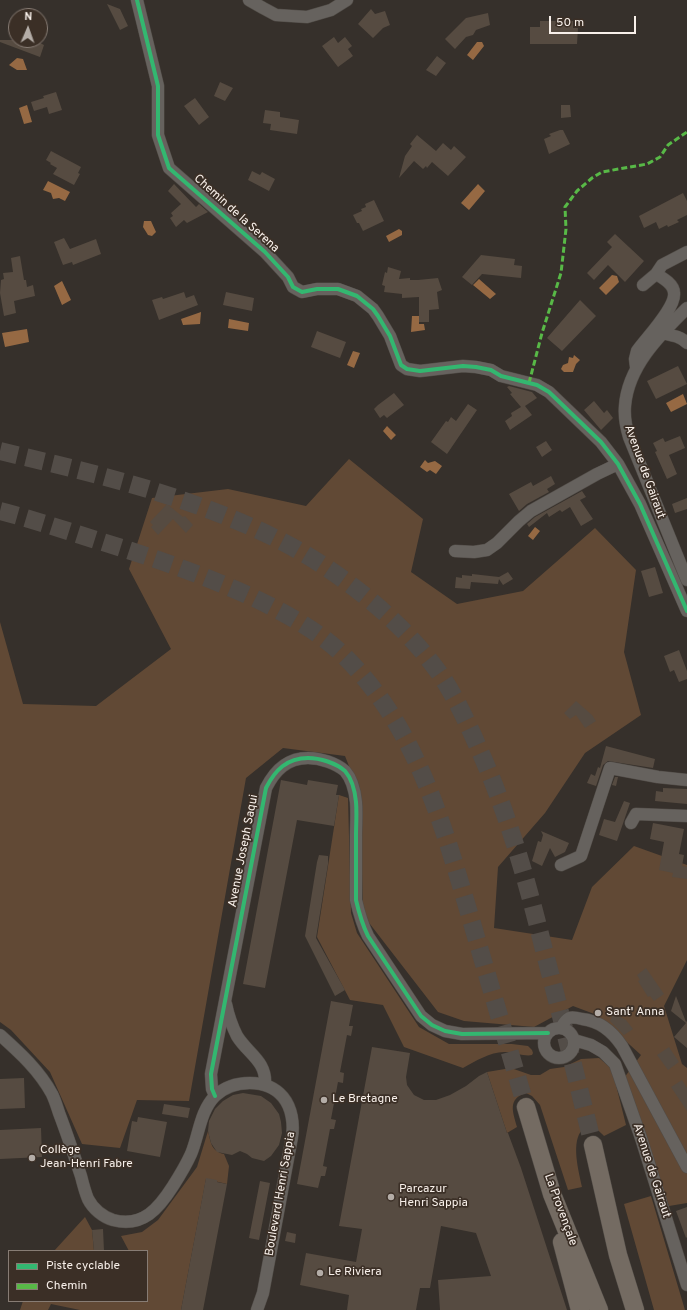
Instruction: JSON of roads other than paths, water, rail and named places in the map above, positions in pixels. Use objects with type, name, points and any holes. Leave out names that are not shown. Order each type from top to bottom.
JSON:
[{"type":"highway","name":"La Provençale","points":[[526,1108],[552,1194],[599,1310]]},
{"type":"highway","points":[[593,1145],[618,1255],[635,1310]]},
{"type":"highway","points":[[552,1194],[567,1263],[580,1310]]},
{"type":"street","name":"Chemin de la Serena","points":[[137,0],[158,86],[158,135],[169,168],[265,252],[288,277],[293,287],[302,292],[317,289],[338,289],[357,296],[373,309],[390,336],[401,365],[420,371],[463,366],[476,367],[491,370],[502,376],[537,385],[549,392],[601,442],[618,464],[640,504],[687,611]]},
{"type":"street","points":[[249,0],[276,15],[307,18],[332,10],[347,0]]},
{"type":"street","points":[[643,285],[656,274],[662,265],[687,252]]},
{"type":"street","points":[[636,372],[635,359],[637,351],[672,304],[674,294],[672,286],[656,274]]},
{"type":"street","name":"Avenue de Gairaut","points":[[687,308],[662,333],[643,358],[630,383],[625,405],[625,421],[629,437],[687,580]]},
{"type":"street","points":[[662,333],[683,339],[687,343]]},
{"type":"street","points":[[455,551],[474,552],[487,550],[497,543],[519,521],[532,511],[597,474],[618,464]]},
{"type":"street","name":"Avenue Joseph Saqui","points":[[215,1096],[212,1089],[211,1074],[266,788],[278,769],[301,758],[315,758],[327,761],[345,771],[351,781],[356,804],[356,900],[358,912],[368,936],[422,1016],[432,1024],[445,1031],[462,1034],[502,1034],[546,1038]]},
{"type":"street","points":[[561,865],[581,856],[610,768],[658,777],[687,780]]},
{"type":"street","points":[[631,823],[636,814],[687,816]]},
{"type":"street","points":[[225,998],[227,1010],[238,1036],[264,1069],[265,1085]]},
{"type":"street","points":[[561,1028],[569,1018],[581,1019],[592,1021],[601,1025],[616,1037],[687,1167]]},
{"type":"street","points":[[561,1028],[570,1032],[573,1046],[568,1054],[561,1057],[553,1056],[547,1052],[546,1038],[552,1030],[561,1028]]},
{"type":"street","name":"Boulevard Henri Sappia","points":[[0,1035],[37,1071],[52,1095],[63,1123],[88,1199],[94,1208],[113,1220],[124,1222],[136,1221],[156,1209],[163,1202],[183,1171],[191,1154],[205,1111],[215,1096],[224,1089],[232,1085],[252,1083],[265,1085],[283,1097],[289,1108],[293,1127],[284,1188],[263,1292],[257,1310]]},
{"type":"street","name":"Avenue de Gairaut","points":[[573,1046],[602,1054],[610,1058],[615,1064],[639,1131],[687,1285]]},
{"type":"tunnel","points":[[0,451],[139,486],[207,509],[273,537],[296,549],[343,579],[388,616],[408,635],[426,656],[453,694],[462,712],[489,773],[508,823],[531,898],[593,1145]]},
{"type":"tunnel","points":[[0,511],[155,559],[252,597],[287,615],[320,635],[340,652],[367,681],[389,711],[408,744],[438,813],[526,1107]]},
{"type":"place","name":"Sant' Anna","points":[[598,1013]]},
{"type":"place","name":"Le Bretagne","points":[[324,1100]]},
{"type":"place","name":"Collège Jean-Henri Fabre","points":[[32,1158]]},
{"type":"place","name":"Parcazur Henri Sappia","points":[[391,1197]]},
{"type":"place","name":"Le Riviera","points":[[320,1273]]}]
